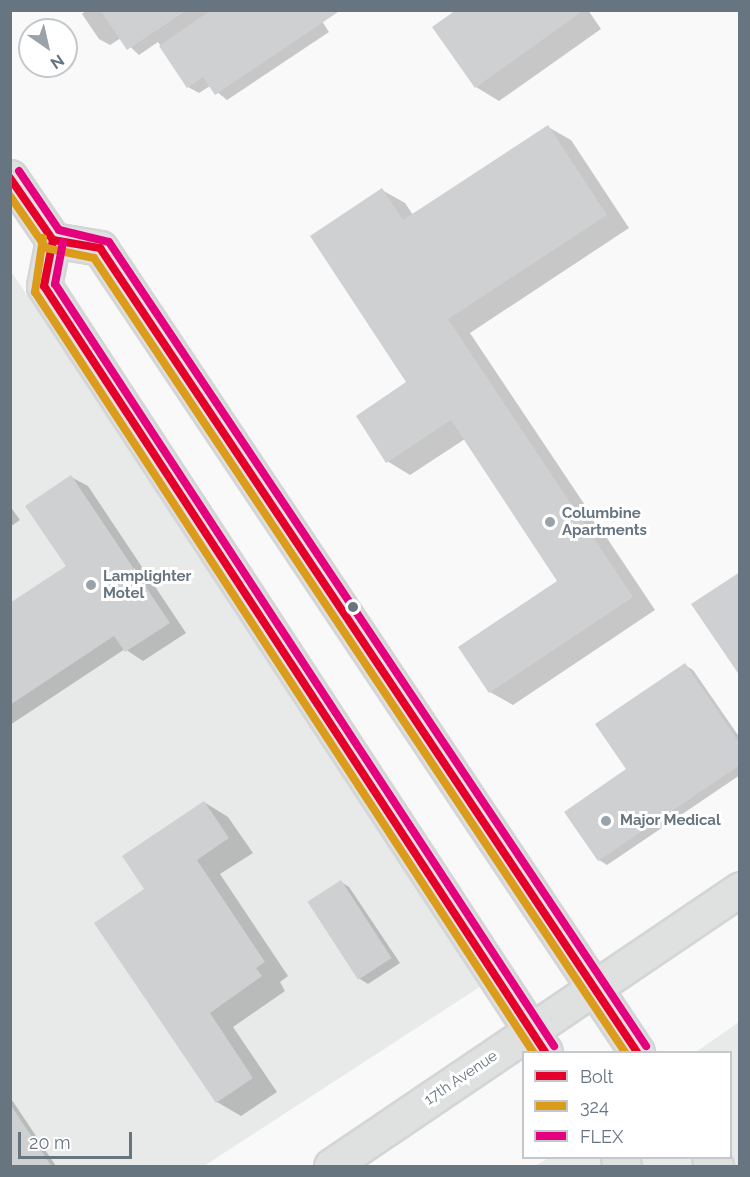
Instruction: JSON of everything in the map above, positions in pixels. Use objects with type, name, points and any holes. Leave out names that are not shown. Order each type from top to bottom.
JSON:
[{"type":"main road","points":[[10,177],[53,240],[44,286],[537,1042]]},
{"type":"main road","points":[[53,240],[100,248],[636,1051]]},
{"type":"main road","name":"17th Avenue","points":[[522,1051],[537,1042],[594,989],[740,889]]},
{"type":"main road","name":"17th Avenue","points":[[331,1167],[522,1051]]},
{"type":"shaded area","points":[[10,270],[489,981],[204,1166],[11,1166]]},
{"type":"shaded area","points":[[739,1022],[739,1166],[535,1166],[546,1159],[732,1159],[732,1051],[697,1051]]},
{"type":"building","points":[[100,10],[187,10],[127,50]]},
{"type":"building","points":[[211,10],[341,10],[215,95],[203,77],[187,88],[159,46]]},
{"type":"building","points":[[456,10],[584,10],[475,88],[432,27]]},
{"type":"building","points":[[548,125],[607,215],[448,319],[633,597],[489,693],[458,647],[557,581],[451,420],[386,463],[356,416],[406,382],[310,236],[382,188],[403,220]]},
{"type":"building","name":"Lamplighter Motel","points":[[71,475],[170,623],[125,652],[114,636],[10,705],[10,603],[66,566],[25,506]]},
{"type":"building","points":[[740,572],[740,676],[691,604]]},
{"type":"building","points":[[685,663],[740,744],[740,765],[598,861],[564,812],[626,769],[595,724]]},
{"type":"building","points":[[204,801],[229,838],[197,860],[265,962],[256,968],[262,976],[210,1013],[253,1078],[216,1103],[94,923],[144,889],[122,856]]},
{"type":"building","points":[[341,880],[392,958],[358,980],[307,902]]},
{"type":"building","points":[[10,1104],[52,1167],[10,1167]]},
{"type":"transit line","name":"FLEX","points":[[19,171],[59,230],[109,242],[646,1046]]},
{"type":"transit line","name":"Bolt","points":[[10,178],[53,240],[100,248],[636,1051]]},
{"type":"transit line","name":"324","points":[[10,196],[46,248],[94,258],[624,1051]]},
{"type":"transit line","name":"324","points":[[43,238],[35,292],[532,1051]]},
{"type":"transit line","name":"Bolt","points":[[53,240],[44,286],[544,1051]]},
{"type":"transit line","name":"FLEX","points":[[63,242],[55,284],[554,1046]]},
{"type":"place","name":"Columbine Apartments","points":[[550,522]]},
{"type":"place","name":"Lamplighter Motel","points":[[91,585]]},
{"type":"place","name":"Major Medical","points":[[606,821]]}]
